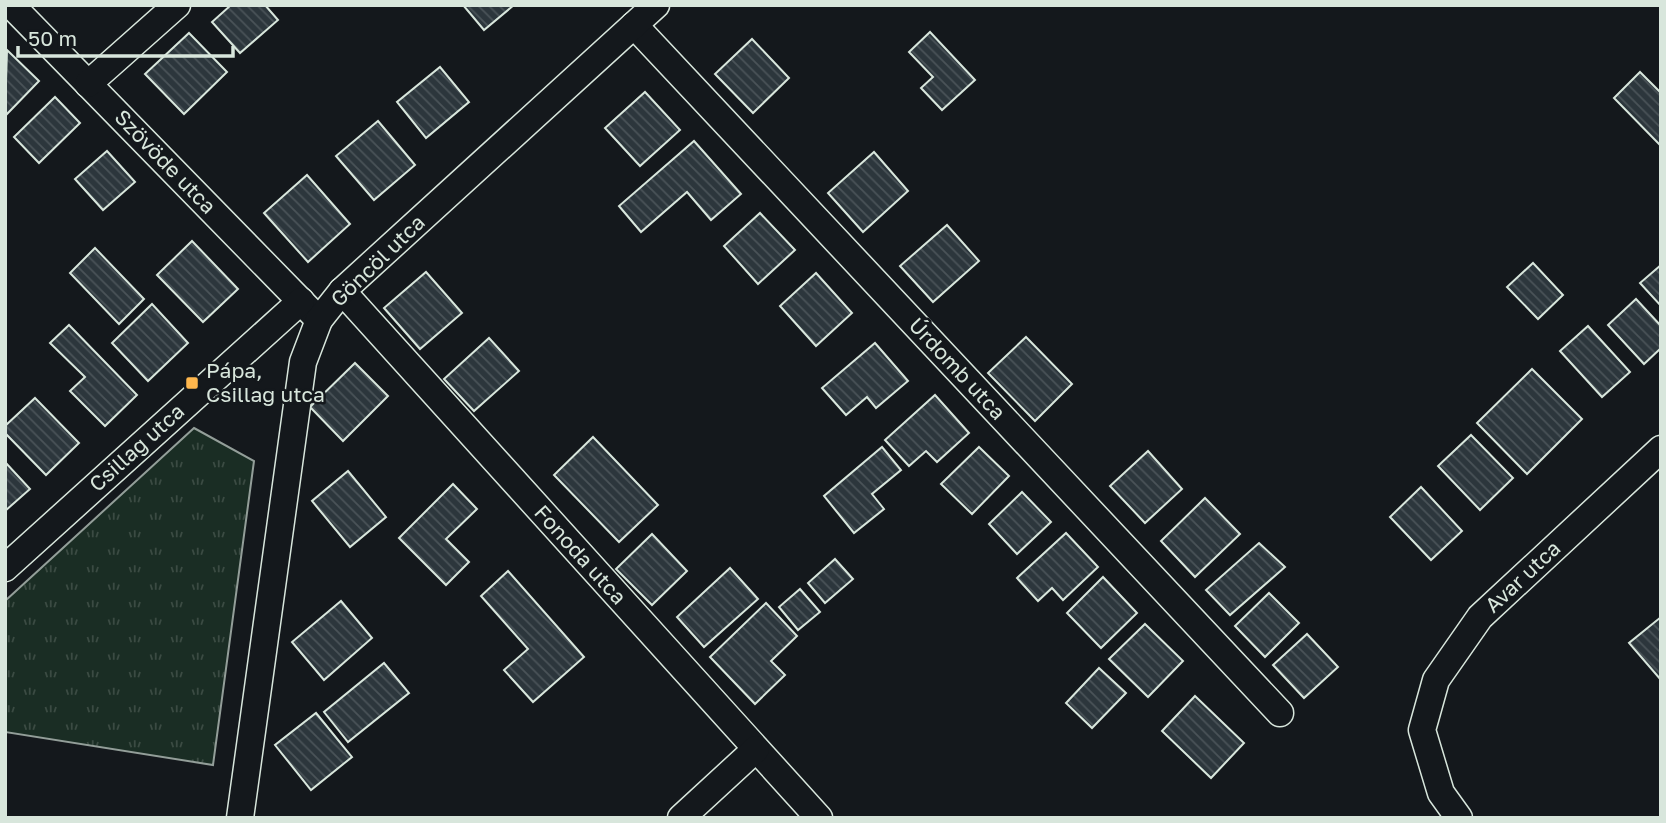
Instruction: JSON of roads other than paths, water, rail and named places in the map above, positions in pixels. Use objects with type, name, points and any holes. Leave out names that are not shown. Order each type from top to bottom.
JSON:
[{"type":"street","name":"Szövöde utca","points":[[11,5],[319,320]]},
{"type":"street","points":[[88,84],[177,5]]},
{"type":"street","name":"Göncöl utca","points":[[240,818],[303,362],[319,320],[342,292],[656,5]]},
{"type":"street","name":"Úrdomb utca","points":[[634,25],[1280,713]]},
{"type":"street","name":"Fonoda utca","points":[[342,292],[819,818]]},
{"type":"street","name":"Csillag utca","points":[[5,568],[301,301]]},
{"type":"street","name":"Avar utca","points":[[1459,818],[1441,793],[1422,730],[1436,680],[1479,617],[1661,449]]},
{"type":"street","points":[[681,818],[756,749]]},
{"type":"place","name":"Pápa, Csillag utca","points":[[192,383]]}]
